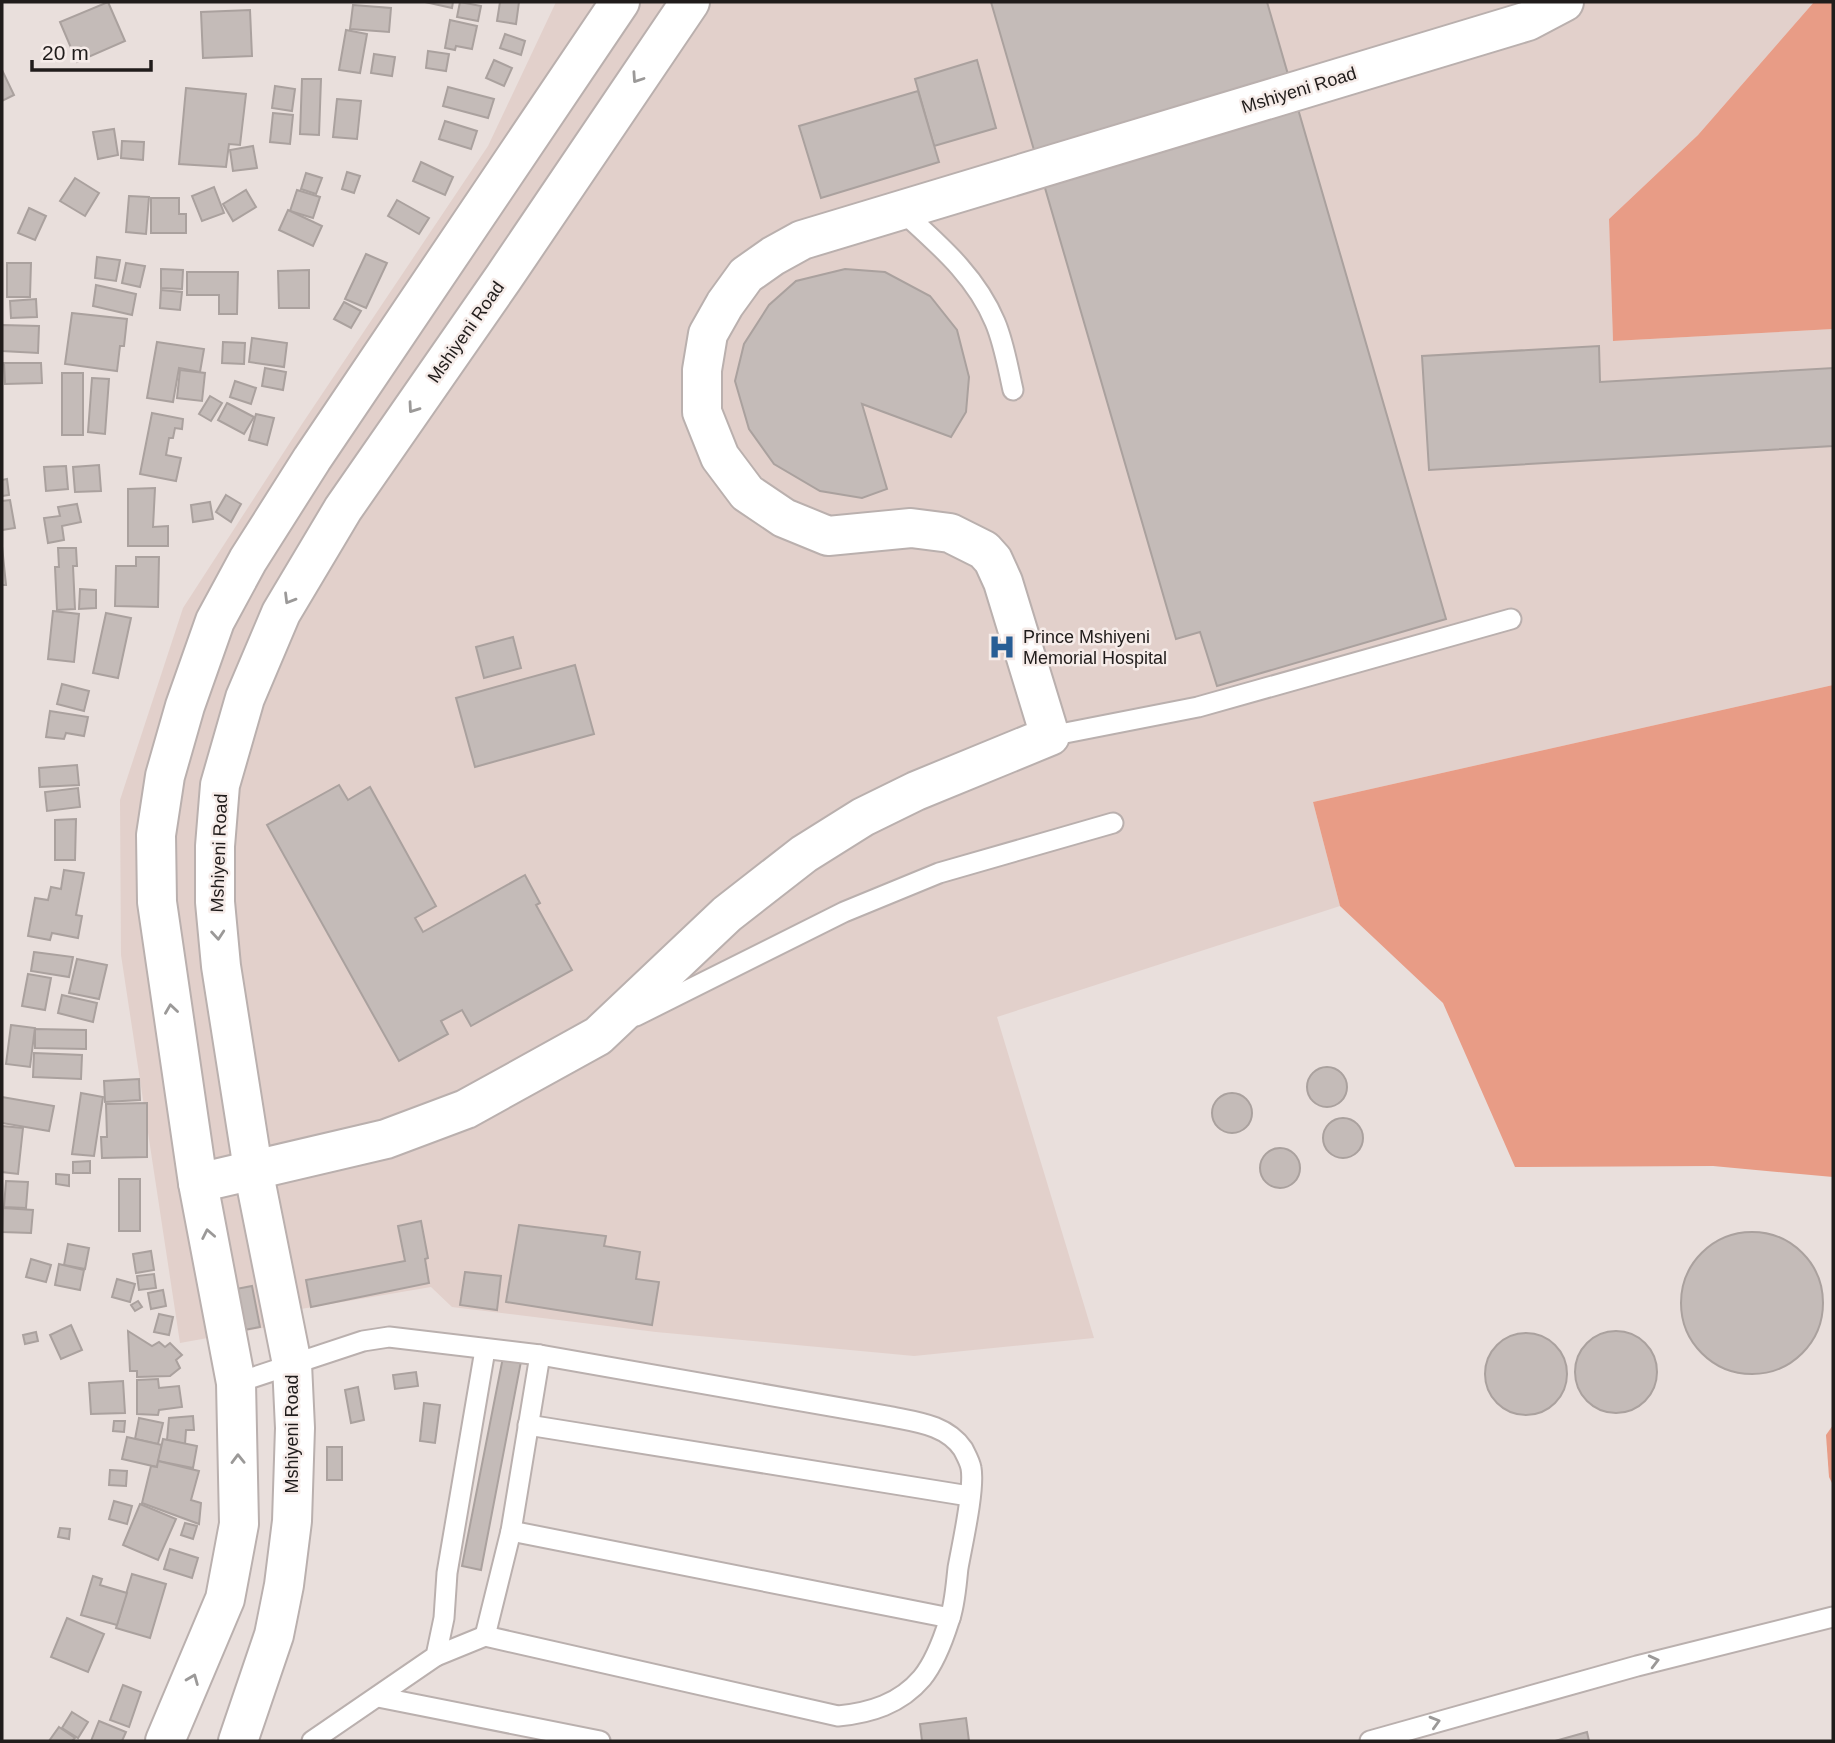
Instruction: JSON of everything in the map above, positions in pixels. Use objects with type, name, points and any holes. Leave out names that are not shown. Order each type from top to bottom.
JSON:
[{"type":"street","points":[[165,1741],[225,1599],[239,1524],[236,1383],[198,1183],[157,902],[156,835],[165,776],[210,633],[248,560],[312,459],[620,2]]},
{"type":"street","name":"Mshiyeni Road","points":[[1050,736],[1003,582],[993,560],[984,550],[950,533],[911,528],[828,536],[784,518],[747,493],[720,457],[702,412],[702,370],[708,334],[725,304],[746,275],[802,240],[903,212],[1528,21],[1564,2]]},
{"type":"street","name":"Mshiyeni Road","points":[[238,1741],[274,1635],[284,1586],[292,1521],[295,1428],[292,1364],[253,1169],[221,967],[215,902],[215,846],[220,785],[245,698],[281,613],[343,509],[505,277],[671,10]]},
{"type":"street","points":[[198,1183],[386,1139],[466,1109],[598,1036],[727,914],[804,854],[863,817],[916,791],[1050,736]]},
{"type":"lane","points":[[903,212],[958,263],[982,297],[996,324],[1013,390]]},
{"type":"lane","points":[[1050,736],[1198,707],[1511,619]]},
{"type":"lane","points":[[598,1036],[844,912],[939,873],[1113,822]]},
{"type":"lane","points":[[236,1383],[363,1341],[389,1337],[540,1355],[936,1427],[953,1436],[972,1470],[950,1618],[933,1660],[922,1678],[909,1691],[887,1705],[865,1714],[838,1716],[485,1636],[436,1656],[312,1741]]},
{"type":"lane","points":[[436,1656],[444,1618],[447,1573],[485,1350]]},
{"type":"lane","points":[[485,1636],[511,1531],[540,1355]]},
{"type":"lane","points":[[528,1426],[969,1496]]},
{"type":"lane","points":[[511,1531],[950,1618]]},
{"type":"lane","points":[[1370,1741],[1637,1665],[1833,1617]]},
{"type":"lane","points":[[378,1697],[600,1741]]},
{"type":"shaded area","name":"Prince Mshiyeni Memorial Hospital","points":[[556,2],[1814,2],[1698,135],[1609,219],[1613,341],[1833,329],[1833,685],[1313,802],[1340,906],[997,1017],[1094,1338],[914,1356],[656,1332],[452,1307],[431,1287],[295,1310],[296,1322],[180,1343],[121,955],[120,800],[183,608],[488,146]]},
{"type":"shaded area","points":[[1814,2],[1833,2],[1833,329],[1613,341],[1609,219],[1698,135]]},
{"type":"shaded area","points":[[1833,685],[1833,1177],[1713,1166],[1515,1167],[1443,1003],[1340,906],[1313,802]]},
{"type":"shaded area","points":[[1833,1425],[1833,1485],[1829,1477],[1826,1435]]},
{"type":"building","points":[[108,2],[125,41],[77,62],[60,22]]},
{"type":"building","points":[[425,2],[453,2],[452,8]]},
{"type":"building","points":[[460,2],[481,6],[478,21],[457,17]]},
{"type":"building","points":[[500,2],[519,2],[516,24],[497,21]]},
{"type":"building","points":[[991,2],[1267,2],[1446,619],[1217,686],[1200,632],[1176,639]]},
{"type":"building","points":[[353,5],[391,8],[389,32],[350,29]]},
{"type":"building","points":[[250,10],[252,56],[203,58],[201,12]]},
{"type":"building","points":[[450,20],[477,26],[472,49],[456,46],[455,50],[445,48]]},
{"type":"building","points":[[346,30],[367,34],[360,73],[339,70]]},
{"type":"building","points":[[505,34],[525,41],[521,55],[500,48]]},
{"type":"building","points":[[428,51],[449,54],[446,71],[426,68]]},
{"type":"building","points":[[374,54],[395,57],[392,76],[371,73]]},
{"type":"building","points":[[494,60],[512,68],[504,86],[486,78]]},
{"type":"building","points":[[977,60],[996,128],[934,146],[915,79]]},
{"type":"building","points":[[2,70],[14,95],[2,101]]},
{"type":"building","points":[[302,79],[321,79],[319,135],[300,134]]},
{"type":"building","points":[[275,86],[295,89],[292,111],[272,108]]},
{"type":"building","points":[[448,87],[494,99],[488,118],[443,106]]},
{"type":"building","points":[[186,88],[246,94],[240,145],[229,144],[226,167],[179,164]]},
{"type":"building","points":[[918,91],[939,162],[821,198],[799,126]]},
{"type":"building","points":[[337,99],[361,101],[357,139],[333,137]]},
{"type":"building","points":[[273,113],[293,115],[290,144],[270,142]]},
{"type":"building","points":[[445,121],[477,131],[471,149],[439,139]]},
{"type":"building","points":[[114,129],[118,155],[98,159],[93,132]]},
{"type":"building","points":[[122,141],[144,142],[143,160],[121,158]]},
{"type":"building","points":[[253,146],[257,168],[233,171],[230,150]]},
{"type":"building","points":[[421,162],[453,177],[445,195],[413,181]]},
{"type":"building","points":[[347,172],[360,176],[354,193],[342,189]]},
{"type":"building","points":[[306,173],[322,178],[316,194],[301,189]]},
{"type":"building","points":[[75,178],[99,193],[85,216],[60,201]]},
{"type":"building","points":[[214,187],[224,213],[202,221],[192,196]]},
{"type":"building","points":[[246,190],[256,207],[233,221],[223,204]]},
{"type":"building","points":[[297,190],[320,197],[313,218],[290,211]]},
{"type":"building","points":[[129,196],[149,197],[146,234],[126,232]]},
{"type":"building","points":[[151,198],[179,198],[179,214],[186,214],[186,233],[151,233]]},
{"type":"building","points":[[397,200],[429,218],[419,234],[388,216]]},
{"type":"building","points":[[29,208],[46,216],[35,240],[18,233]]},
{"type":"building","points":[[288,210],[322,226],[313,246],[279,230]]},
{"type":"building","points":[[366,254],[387,263],[366,308],[345,299]]},
{"type":"building","points":[[97,257],[120,260],[116,281],[95,278]]},
{"type":"building","points":[[7,263],[31,263],[30,297],[7,297]]},
{"type":"building","points":[[126,263],[145,266],[140,287],[122,283]]},
{"type":"building","points":[[161,269],[183,270],[182,289],[161,288]]},
{"type":"building","points":[[845,269],[885,272],[930,296],[957,330],[969,377],[966,412],[951,437],[862,404],[887,489],[862,498],[820,491],[774,464],[749,429],[735,381],[744,344],[769,305],[796,281]]},
{"type":"building","points":[[309,270],[309,308],[279,308],[278,271]]},
{"type":"building","points":[[187,272],[238,272],[237,314],[219,314],[219,295],[187,295]]},
{"type":"building","points":[[96,285],[136,294],[132,315],[93,306]]},
{"type":"building","points":[[161,290],[182,292],[180,310],[160,308]]},
{"type":"building","points":[[36,299],[37,317],[11,318],[10,301]]},
{"type":"building","points":[[344,302],[361,311],[351,328],[334,319]]},
{"type":"building","points":[[72,313],[127,319],[124,346],[120,346],[117,371],[65,364]]},
{"type":"building","points":[[2,325],[39,326],[38,353],[2,351]]},
{"type":"building","points":[[252,338],[287,343],[284,367],[249,362]]},
{"type":"building","points":[[157,342],[204,349],[200,372],[179,368],[173,402],[147,398]]},
{"type":"building","points":[[223,342],[245,343],[244,364],[222,363]]},
{"type":"building","points":[[1599,346],[1600,382],[1833,368],[1833,446],[1429,470],[1422,356]]},
{"type":"building","points":[[4,363],[41,363],[42,383],[5,384]]},
{"type":"building","points":[[265,368],[286,372],[283,390],[262,386]]},
{"type":"building","points":[[180,370],[205,373],[202,401],[177,398]]},
{"type":"building","points":[[62,373],[83,373],[83,435],[62,435]]},
{"type":"building","points":[[92,378],[109,379],[105,434],[88,432]]},
{"type":"building","points":[[235,381],[256,388],[251,404],[230,397]]},
{"type":"building","points":[[210,396],[222,403],[211,421],[199,414]]},
{"type":"building","points":[[227,403],[254,417],[244,434],[218,420]]},
{"type":"building","points":[[152,413],[183,419],[182,429],[175,428],[173,438],[169,438],[166,455],[181,458],[176,481],[140,474]]},
{"type":"building","points":[[256,414],[274,418],[267,445],[249,440]]},
{"type":"building","points":[[99,465],[101,491],[75,492],[73,467]]},
{"type":"building","points":[[66,466],[68,489],[46,491],[44,467]]},
{"type":"building","points":[[7,479],[9,495],[2,496],[2,480]]},
{"type":"building","points":[[155,488],[153,527],[168,526],[168,546],[128,546],[128,489]]},
{"type":"building","points":[[226,495],[241,504],[231,522],[216,512]]},
{"type":"building","points":[[10,500],[15,528],[2,530],[2,501]]},
{"type":"building","points":[[210,502],[213,519],[193,522],[191,505]]},
{"type":"building","points":[[77,504],[81,522],[62,526],[64,540],[48,543],[44,518],[60,516],[58,507]]},
{"type":"building","points":[[2,546],[6,585],[2,585]]},
{"type":"building","points":[[58,548],[76,548],[77,566],[73,566],[75,609],[57,610],[55,567],[59,567]]},
{"type":"building","points":[[136,557],[159,557],[158,607],[115,606],[116,566],[136,566]]},
{"type":"building","points":[[80,589],[96,590],[96,608],[79,609]]},
{"type":"building","points":[[53,611],[79,614],[74,662],[48,659]]},
{"type":"building","points":[[106,613],[131,618],[118,678],[93,673]]},
{"type":"building","points":[[513,637],[521,668],[484,678],[476,647]]},
{"type":"building","points":[[575,665],[594,734],[475,767],[456,698]]},
{"type":"building","points":[[62,684],[89,691],[84,711],[57,704]]},
{"type":"building","points":[[50,711],[88,717],[84,736],[66,733],[64,739],[46,737]]},
{"type":"building","points":[[77,765],[79,785],[40,787],[39,768]]},
{"type":"building","points":[[339,785],[348,800],[370,787],[436,906],[415,918],[423,932],[525,875],[540,903],[536,905],[572,970],[471,1026],[462,1010],[441,1021],[448,1034],[399,1061],[267,825]]},
{"type":"building","points":[[78,788],[80,807],[47,811],[45,792]]},
{"type":"building","points":[[76,819],[75,860],[55,860],[55,820]]},
{"type":"building","points":[[64,870],[84,873],[76,915],[82,916],[78,938],[52,933],[50,940],[28,936],[35,898],[48,900],[51,887],[61,889]]},
{"type":"building","points":[[34,952],[73,957],[69,977],[31,971]]},
{"type":"building","points":[[77,959],[107,965],[99,999],[69,993]]},
{"type":"building","points":[[28,974],[51,978],[45,1010],[22,1006]]},
{"type":"building","points":[[62,995],[97,1003],[93,1022],[58,1013]]},
{"type":"building","points":[[11,1025],[35,1028],[30,1067],[6,1064]]},
{"type":"building","points":[[35,1029],[86,1030],[86,1049],[35,1048]]},
{"type":"building","points":[[34,1053],[82,1055],[81,1079],[33,1077]]},
{"type":"building","points":[[1327,1067],[1335,1068],[1341,1073],[1346,1079],[1346,1095],[1341,1101],[1335,1106],[1327,1107],[1319,1106],[1313,1101],[1308,1095],[1307,1087],[1308,1079],[1313,1073],[1319,1068]]},
{"type":"building","points":[[139,1079],[140,1100],[105,1102],[104,1081]]},
{"type":"building","points":[[81,1093],[103,1097],[94,1156],[72,1154]]},
{"type":"building","points":[[1232,1093],[1240,1094],[1246,1099],[1251,1105],[1251,1121],[1246,1127],[1240,1132],[1232,1133],[1224,1132],[1218,1127],[1213,1121],[1212,1113],[1213,1105],[1218,1099],[1224,1094]]},
{"type":"building","points":[[2,1097],[54,1106],[49,1131],[2,1123]]},
{"type":"building","points":[[147,1103],[147,1157],[102,1158],[101,1137],[107,1137],[106,1104]]},
{"type":"building","points":[[1343,1118],[1351,1119],[1357,1124],[1362,1130],[1362,1146],[1357,1152],[1351,1157],[1343,1158],[1335,1157],[1329,1152],[1324,1146],[1323,1138],[1324,1130],[1329,1124],[1335,1119]]},
{"type":"building","points":[[2,1126],[23,1128],[18,1174],[2,1172]]},
{"type":"building","points":[[1280,1148],[1288,1149],[1294,1154],[1299,1160],[1299,1176],[1294,1182],[1288,1187],[1280,1188],[1272,1187],[1266,1182],[1261,1176],[1260,1168],[1261,1160],[1266,1154],[1272,1149]]},
{"type":"building","points":[[90,1161],[90,1173],[73,1173],[73,1162]]},
{"type":"building","points":[[56,1174],[69,1175],[69,1186],[56,1184]]},
{"type":"building","points":[[119,1179],[140,1179],[140,1231],[119,1231]]},
{"type":"building","points":[[6,1181],[28,1182],[26,1208],[4,1207]]},
{"type":"building","points":[[3,1208],[33,1210],[31,1233],[2,1232]]},
{"type":"building","points":[[421,1221],[428,1258],[425,1259],[429,1283],[311,1307],[306,1280],[405,1261],[398,1226]]},
{"type":"building","points":[[519,1225],[606,1236],[604,1246],[640,1252],[636,1279],[659,1282],[652,1325],[506,1302]]},
{"type":"building","points":[[1752,1232],[1779,1238],[1802,1253],[1817,1276],[1823,1303],[1817,1330],[1802,1353],[1779,1368],[1752,1374],[1725,1368],[1702,1353],[1687,1330],[1681,1303],[1687,1276],[1702,1253],[1725,1238]]},
{"type":"building","points":[[68,1244],[89,1248],[85,1269],[64,1265]]},
{"type":"building","points":[[151,1251],[154,1270],[136,1273],[133,1254]]},
{"type":"building","points":[[31,1259],[51,1265],[46,1282],[26,1277]]},
{"type":"building","points":[[59,1264],[84,1270],[80,1290],[55,1285]]},
{"type":"building","points":[[465,1272],[501,1276],[497,1310],[460,1305]]},
{"type":"building","points":[[154,1274],[156,1288],[139,1290],[137,1276]]},
{"type":"building","points":[[117,1279],[135,1284],[130,1302],[112,1297]]},
{"type":"building","points":[[252,1286],[260,1327],[244,1330],[236,1289]]},
{"type":"building","points":[[163,1290],[166,1306],[151,1309],[148,1293]]},
{"type":"building","points":[[138,1301],[142,1307],[135,1311],[131,1305]]},
{"type":"building","points":[[159,1314],[173,1317],[169,1335],[154,1332]]},
{"type":"building","points":[[71,1325],[82,1350],[61,1359],[50,1335]]},
{"type":"building","points":[[128,1331],[152,1346],[159,1342],[165,1347],[170,1343],[182,1355],[176,1360],[180,1368],[170,1376],[137,1377],[137,1371],[130,1371]]},
{"type":"building","points":[[1616,1331],[1632,1334],[1645,1343],[1654,1356],[1657,1372],[1654,1388],[1645,1401],[1632,1410],[1616,1413],[1600,1410],[1587,1401],[1578,1388],[1575,1372],[1578,1356],[1587,1343],[1600,1334]]},
{"type":"building","points":[[36,1332],[38,1341],[25,1344],[23,1335]]},
{"type":"building","points":[[1526,1333],[1542,1336],[1555,1345],[1564,1358],[1567,1374],[1564,1390],[1555,1403],[1542,1412],[1526,1415],[1510,1412],[1497,1403],[1488,1390],[1485,1374],[1488,1358],[1497,1345],[1510,1336]]},
{"type":"building","points":[[505,1347],[523,1351],[481,1570],[462,1566]]},
{"type":"building","points":[[416,1372],[418,1386],[395,1389],[393,1375]]},
{"type":"building","points":[[158,1379],[159,1388],[179,1386],[182,1407],[159,1410],[158,1415],[137,1414],[137,1380]]},
{"type":"building","points":[[123,1381],[125,1413],[91,1414],[89,1383]]},
{"type":"building","points":[[358,1387],[364,1420],[351,1423],[345,1390]]},
{"type":"building","points":[[424,1403],[440,1405],[435,1443],[420,1441]]},
{"type":"building","points":[[193,1416],[194,1430],[186,1430],[185,1444],[167,1440],[169,1418]]},
{"type":"building","points":[[139,1418],[163,1423],[158,1444],[135,1439]]},
{"type":"building","points":[[114,1421],[125,1421],[124,1432],[113,1431]]},
{"type":"building","points":[[127,1437],[162,1445],[157,1467],[122,1459]]},
{"type":"building","points":[[163,1439],[197,1446],[193,1468],[158,1461]]},
{"type":"building","points":[[327,1447],[342,1447],[342,1480],[327,1480]]},
{"type":"building","points":[[158,1461],[199,1471],[191,1500],[201,1503],[199,1524],[142,1503],[151,1466],[157,1467]]},
{"type":"building","points":[[110,1470],[127,1471],[126,1486],[109,1485]]},
{"type":"building","points":[[114,1501],[132,1506],[127,1524],[109,1519]]},
{"type":"building","points":[[140,1504],[176,1519],[158,1560],[123,1545]]},
{"type":"building","points":[[185,1523],[197,1526],[193,1539],[181,1535]]},
{"type":"building","points":[[60,1528],[70,1529],[69,1539],[58,1537]]},
{"type":"building","points":[[170,1549],[198,1558],[192,1578],[164,1569]]},
{"type":"building","points":[[132,1574],[166,1584],[150,1638],[116,1628]]},
{"type":"building","points":[[93,1576],[102,1579],[100,1585],[127,1593],[117,1625],[81,1615]]},
{"type":"building","points":[[67,1618],[104,1634],[88,1672],[51,1657]]},
{"type":"building","points":[[123,1685],[141,1692],[129,1727],[110,1720]]},
{"type":"building","points":[[72,1712],[88,1722],[78,1738],[62,1728]]},
{"type":"building","points":[[966,1718],[969,1741],[922,1741],[920,1724]]},
{"type":"building","points":[[99,1721],[126,1732],[122,1741],[91,1741]]},
{"type":"building","points":[[59,1727],[75,1738],[72,1741],[49,1741]]},
{"type":"building","points":[[1587,1732],[1589,1741],[1555,1741]]},
{"type":"place","name":"Prince Mshiyeni Memorial Hospital","points":[[1002,647]]}]
